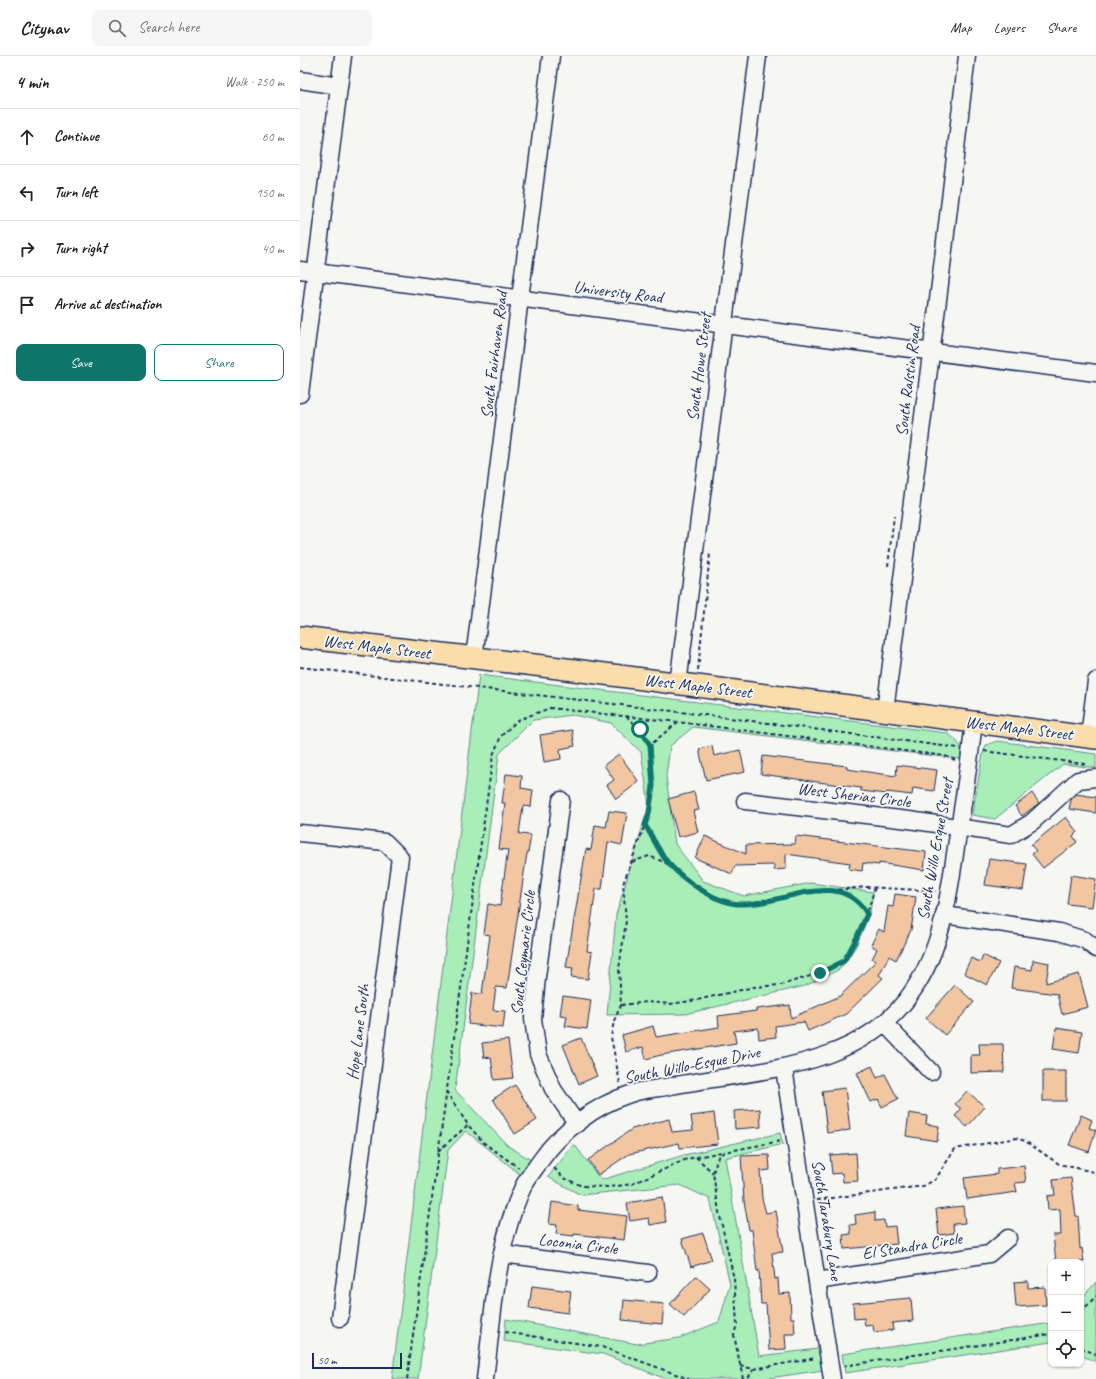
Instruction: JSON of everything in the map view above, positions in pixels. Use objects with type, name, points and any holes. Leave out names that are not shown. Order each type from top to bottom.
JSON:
[{"type":"main road","name":"West Maple Street","points":[[300,638],[474,658],[1093,737]]},
{"type":"street","points":[[300,394],[308,271],[343,56]]},
{"type":"street","name":"South Fairhaven Road","points":[[474,658],[551,56]]},
{"type":"street","name":"South Howe Street","points":[[678,684],[758,56]]},
{"type":"street","name":"South Ralstin Road","points":[[885,711],[967,56]]},
{"type":"street","points":[[300,80],[339,86]]},
{"type":"street","name":"University Road","points":[[308,271],[1096,373]]},
{"type":"street","points":[[1093,737],[1096,681]]},
{"type":"street","name":"South Willo Esque Street","points":[[784,1068],[845,1047],[865,1037],[885,1024],[903,1005],[915,989],[932,958],[944,915],[960,827],[974,722]]},
{"type":"street","name":"West Sheriac Circle","points":[[745,801],[960,827],[1010,835],[1032,822],[1078,780],[1092,771]]},
{"type":"street","name":"South Ceymarie Circle","points":[[561,800],[537,977],[533,1019],[538,1054],[553,1089],[577,1124]]},
{"type":"street","name":"Hope Lane South","points":[[300,833],[385,842],[400,857],[340,1318]]},
{"type":"street","points":[[944,915],[1059,932],[1085,940],[1096,949]]},
{"type":"street","points":[[885,1024],[931,1072]]},
{"type":"street","name":"South Willo-Esque Drive","points":[[502,1254],[505,1235],[524,1186],[554,1142],[589,1114],[629,1094],[706,1079],[784,1068]]},
{"type":"street","name":"South Tarabury Lane","points":[[784,1068],[832,1379]]},
{"type":"street","name":"El Standra Circle","points":[[817,1281],[989,1254],[1008,1238]]},
{"type":"street","points":[[485,1379],[502,1254]]},
{"type":"street","name":"Loconia Circle","points":[[502,1254],[648,1273]]},
{"type":"path","points":[[698,671],[710,552]]},
{"type":"path","points":[[300,666],[714,716],[971,749],[1092,771]]},
{"type":"path","points":[[407,1379],[492,755],[501,736],[518,720],[550,708],[678,722],[945,756],[956,761]]},
{"type":"path","points":[[621,1085],[611,1037],[614,1021],[621,1005],[619,969],[626,921],[623,884],[649,814],[653,786],[650,745],[640,729],[626,716]]},
{"type":"path","points":[[650,745],[678,722]]},
{"type":"path","points":[[645,825],[668,864]]},
{"type":"path","points":[[632,862],[649,856],[668,864],[706,892],[730,902],[745,904],[798,894],[875,887],[940,892]]},
{"type":"path","points":[[621,1005],[647,1002],[670,1004],[697,1000],[754,987],[781,985],[820,973],[844,961],[867,914],[875,887]]},
{"type":"path","points":[[837,890],[854,897],[861,904],[867,914]]},
{"type":"path","points":[[446,1090],[468,1125],[484,1143],[522,1169]]},
{"type":"path","points":[[438,1152],[468,1125]]},
{"type":"path","points":[[817,1200],[924,1186],[935,1180],[955,1149],[1016,1138],[1025,1141],[1059,1164],[1094,1172],[1096,1174]]},
{"type":"path","points":[[554,1168],[564,1178],[582,1186],[610,1187],[632,1184],[687,1159],[786,1140]]},
{"type":"path","points":[[724,1152],[718,1157],[713,1173],[719,1212],[734,1279],[737,1324],[734,1335],[743,1379]]},
{"type":"path","points":[[696,1157],[713,1173]]},
{"type":"path","points":[[1084,1309],[1096,1296]]},
{"type":"path","points":[[505,1332],[602,1347],[689,1379]]},
{"type":"path","points":[[842,1366],[1048,1334]]},
{"type":"path","points":[[1084,1349],[1096,1354]]},
{"type":"path","points":[[740,1366],[754,1369],[816,1358]]},
{"type":"path","points":[[747,1379],[754,1369]]},
{"type":"green space","points":[[479,675],[947,733],[954,738],[960,747],[961,759],[693,727],[670,746],[666,776],[675,844],[703,881],[744,896],[811,883],[873,892],[870,912],[856,946],[840,969],[805,986],[685,1014],[607,1015],[616,915],[649,805],[641,752],[611,723],[573,715],[533,720],[499,754],[455,1090],[508,1146],[531,1160],[521,1175],[466,1131],[448,1150],[418,1379],[392,1379]]},
{"type":"green space","points":[[997,741],[1096,754],[1096,768],[1063,764],[995,819],[972,815],[983,753],[986,745]]},
{"type":"green space","points":[[780,1133],[783,1144],[725,1158],[759,1356],[818,1349],[823,1370],[763,1379],[666,1379],[603,1354],[504,1341],[506,1319],[637,1344],[679,1338],[719,1322],[730,1284],[710,1199],[680,1185],[581,1195],[548,1177],[574,1144],[601,1180],[684,1155]]},
{"type":"green space","points":[[1096,1282],[1096,1362],[1084,1356],[1084,1296]]},
{"type":"green space","points":[[1048,1323],[1048,1342],[845,1373],[842,1354]]},
{"type":"building","points":[[572,730],[575,746],[560,749],[561,759],[544,762],[540,735]]},
{"type":"building","points":[[712,746],[714,756],[740,750],[745,772],[706,780],[699,749]]},
{"type":"building","points":[[619,754],[639,782],[616,799],[607,785],[614,780],[604,765]]},
{"type":"building","points":[[763,756],[847,766],[847,769],[896,776],[897,765],[937,770],[934,791],[913,788],[912,795],[887,792],[887,794],[861,791],[861,788],[761,774]]},
{"type":"building","points":[[506,774],[522,776],[521,788],[533,790],[531,807],[523,806],[519,834],[531,835],[507,988],[496,987],[493,1010],[505,1011],[503,1028],[468,1024],[472,993],[482,994],[490,935],[484,934],[488,904],[500,906],[508,850],[499,849],[505,803],[502,803]]},
{"type":"building","points":[[694,792],[699,810],[693,811],[698,832],[678,837],[668,799]]},
{"type":"building","points":[[1032,793],[1039,803],[1022,816],[1015,806]]},
{"type":"building","points":[[1076,794],[1096,797],[1096,813],[1069,809],[1071,800]]},
{"type":"building","points":[[609,811],[627,813],[622,845],[608,842],[602,889],[596,889],[587,951],[592,952],[588,979],[571,977],[573,968],[566,967],[586,849],[591,850],[595,825],[606,827]]},
{"type":"building","points":[[1066,817],[1077,832],[1073,836],[1077,842],[1043,868],[1032,854],[1036,851],[1031,845]]},
{"type":"building","points":[[705,836],[746,854],[746,845],[795,844],[796,836],[926,852],[924,870],[879,863],[879,865],[863,863],[862,871],[849,869],[850,863],[786,854],[786,869],[774,870],[774,865],[735,866],[732,874],[695,858]]},
{"type":"building","points":[[989,859],[1027,864],[1023,890],[985,885]]},
{"type":"building","points":[[1071,875],[1096,879],[1092,907],[1067,904]]},
{"type":"building","points":[[895,894],[916,897],[911,930],[896,960],[889,956],[879,975],[883,978],[846,1014],[808,1031],[804,1022],[775,1026],[776,1037],[759,1039],[758,1028],[734,1031],[736,1043],[661,1055],[646,1059],[643,1047],[626,1052],[622,1035],[653,1026],[656,1037],[719,1027],[718,1016],[790,1005],[791,1018],[840,996],[876,961],[872,959],[877,949],[871,945],[879,929],[884,932],[888,906],[893,907]]},
{"type":"building","points":[[983,955],[999,963],[987,985],[964,973],[971,958],[980,962]]},
{"type":"building","points":[[1033,960],[1049,963],[1046,983],[1079,974],[1088,1007],[1062,1014],[1057,994],[1011,988],[1014,967],[1032,970]]},
{"type":"building","points":[[955,985],[974,1002],[945,1035],[926,1018]]},
{"type":"building","points":[[563,996],[591,1000],[587,1029],[565,1026],[567,1016],[560,1015]]},
{"type":"building","points":[[1056,1028],[1082,1032],[1079,1053],[1053,1049]]},
{"type":"building","points":[[581,1038],[597,1076],[579,1084],[563,1045]]},
{"type":"building","points":[[508,1040],[513,1078],[494,1080],[491,1057],[484,1058],[482,1043]]},
{"type":"building","points":[[979,1044],[1003,1044],[1004,1072],[971,1073],[971,1055],[980,1055]]},
{"type":"building","points":[[872,1066],[877,1078],[885,1074],[898,1099],[882,1107],[878,1099],[871,1102],[857,1073]]},
{"type":"building","points":[[1043,1071],[1066,1071],[1066,1101],[1043,1101]]},
{"type":"building","points":[[515,1085],[537,1120],[515,1134],[493,1099]]},
{"type":"building","points":[[845,1088],[850,1130],[827,1133],[822,1091]]},
{"type":"building","points":[[967,1091],[985,1107],[967,1127],[955,1116],[961,1109],[955,1104]]},
{"type":"building","points":[[760,1109],[761,1127],[735,1129],[734,1111]]},
{"type":"building","points":[[714,1113],[718,1144],[680,1148],[679,1143],[629,1154],[598,1175],[588,1160],[632,1129],[669,1119],[672,1132],[693,1130],[691,1116]]},
{"type":"building","points":[[909,1113],[927,1116],[926,1124],[939,1126],[937,1141],[906,1136]]},
{"type":"building","points":[[1081,1115],[1092,1120],[1089,1128],[1096,1130],[1089,1152],[1069,1145]]},
{"type":"building","points":[[856,1153],[858,1181],[843,1182],[842,1173],[832,1174],[830,1155]]},
{"type":"building","points":[[769,1155],[770,1170],[760,1171],[762,1198],[766,1213],[776,1211],[783,1252],[772,1253],[775,1279],[778,1278],[779,1294],[790,1293],[791,1318],[794,1318],[795,1334],[785,1334],[786,1349],[769,1350],[766,1304],[761,1304],[759,1270],[757,1271],[752,1230],[749,1230],[744,1201],[741,1156]]},
{"type":"building","points":[[1024,1166],[1026,1182],[1015,1183],[1017,1192],[967,1199],[964,1178],[997,1174],[997,1169]]},
{"type":"building","points":[[1071,1178],[1076,1216],[1078,1216],[1080,1249],[1082,1248],[1084,1259],[1056,1259],[1053,1235],[1061,1235],[1060,1209],[1048,1210],[1047,1196],[1055,1195],[1053,1180]]},
{"type":"building","points":[[662,1197],[666,1222],[650,1225],[649,1218],[630,1221],[627,1203]]},
{"type":"building","points":[[552,1202],[578,1206],[578,1210],[627,1216],[624,1240],[574,1234],[574,1236],[556,1234],[557,1225],[549,1224]]},
{"type":"building","points":[[963,1206],[965,1223],[953,1224],[954,1233],[939,1235],[936,1209]]},
{"type":"building","points":[[875,1212],[875,1221],[884,1220],[885,1227],[895,1226],[897,1244],[844,1249],[843,1235],[851,1234],[850,1225],[856,1224],[855,1215]]},
{"type":"building","points":[[703,1233],[712,1260],[691,1267],[682,1239]]},
{"type":"building","points":[[696,1276],[710,1289],[684,1317],[670,1304]]},
{"type":"building","points":[[1028,1281],[1028,1288],[1045,1287],[1046,1305],[1016,1307],[1014,1282]]},
{"type":"building","points":[[532,1286],[571,1291],[568,1313],[529,1308]]},
{"type":"building","points":[[911,1298],[913,1321],[892,1323],[893,1330],[874,1332],[873,1325],[865,1326],[864,1318],[854,1319],[853,1303]]},
{"type":"building","points":[[624,1300],[664,1304],[662,1324],[622,1320]]},
{"type":"route","points":[[640,729],[650,745],[653,786],[649,814],[645,825],[668,864],[693,884],[713,896],[730,902],[745,904],[798,894],[837,890],[854,897],[861,904],[867,914],[844,961],[820,973]]}]
